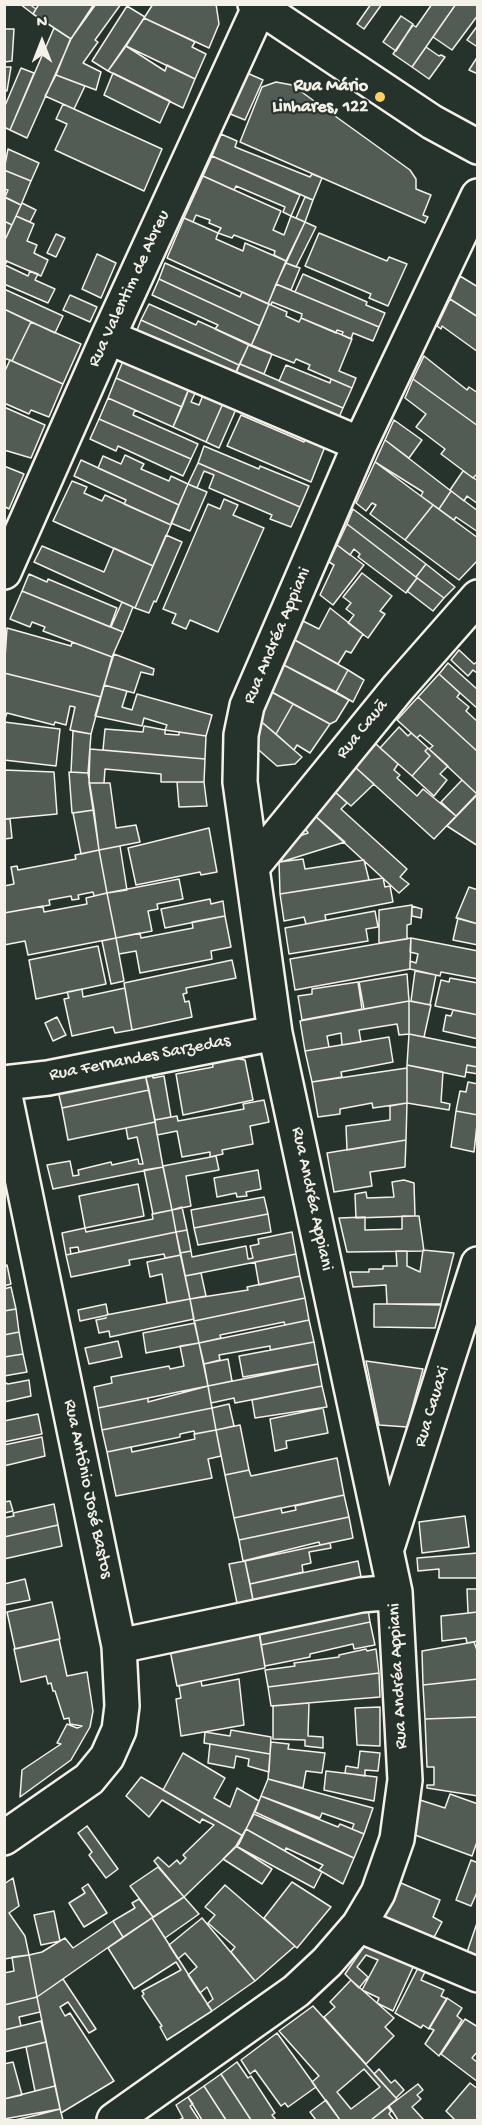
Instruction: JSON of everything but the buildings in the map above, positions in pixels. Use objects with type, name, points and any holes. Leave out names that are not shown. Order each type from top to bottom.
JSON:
[{"type":"street","points":[[257,6],[432,122],[477,147]]},
{"type":"street","name":"Rua Valentim de Abreu","points":[[4,572],[257,6]]},
{"type":"street","name":"Rua Andréa Appiani","points":[[114,2121],[296,1991],[327,1962],[359,1925],[378,1893],[397,1839],[405,1780],[395,1592],[276,1033],[240,782],[241,735],[247,706],[360,444],[477,196]]},
{"type":"street","points":[[108,337],[360,444]]},
{"type":"street","name":"Rua Cauã","points":[[252,867],[398,688],[477,597]]},
{"type":"street","name":"Rua Fernandes Sarzedas","points":[[4,1083],[48,1078],[276,1033]]},
{"type":"street","name":"Rua Antônio José Bastos","points":[[4,1091],[119,1646],[122,1706],[119,1730],[107,1757],[89,1779],[4,1838]]},
{"type":"street","name":"Rua Cauaxi","points":[[387,1548],[477,1264]]},
{"type":"street","points":[[119,1646],[361,1595],[395,1592]]},
{"type":"street","points":[[359,1925],[477,1975]]},
{"type":"place","name":"Rua Mário Linhares, 122","points":[[380,97]]}]
